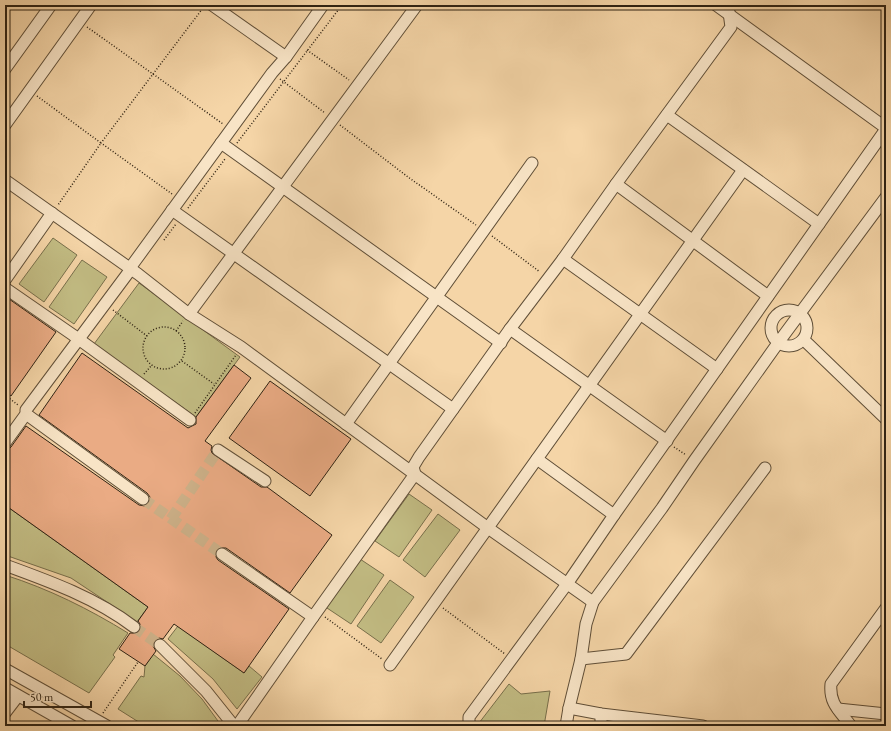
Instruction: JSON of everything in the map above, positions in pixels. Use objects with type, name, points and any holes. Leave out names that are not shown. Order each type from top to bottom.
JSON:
[{"type":"street","points":[[5,58],[43,5]]},
{"type":"street","points":[[5,69],[51,5]]},
{"type":"street","points":[[5,125],[91,5]]},
{"type":"street","points":[[212,5],[286,58]]},
{"type":"street","points":[[5,443],[131,269],[177,213],[180,200],[272,73],[297,43],[323,5]]},
{"type":"street","points":[[189,314],[417,5]]},
{"type":"street","points":[[469,726],[469,718],[567,584],[886,128],[729,10],[716,5]]},
{"type":"street","points":[[415,474],[413,467],[419,457],[510,329],[563,259],[731,27],[729,10]]},
{"type":"street","points":[[667,115],[819,224]]},
{"type":"street","points":[[221,143],[500,343]]},
{"type":"street","points":[[346,424],[532,164]]},
{"type":"street","points":[[390,665],[744,170]]},
{"type":"street","points":[[5,180],[131,269],[189,314],[241,347],[488,528],[593,602]]},
{"type":"street","points":[[616,184],[768,296]]},
{"type":"street","points":[[566,726],[581,660],[586,624],[593,602],[662,508],[778,343],[886,197]]},
{"type":"street","points":[[5,280],[52,213]]},
{"type":"street","points":[[177,213],[453,409]]},
{"type":"street","points":[[563,259],[717,369]]},
{"type":"street","points":[[5,288],[190,420]]},
{"type":"street","points":[[790,310],[800,313],[807,323],[807,334],[804,340],[792,347],[778,343],[772,334],[771,328],[774,318],[784,311],[790,310]]},
{"type":"street","points":[[510,329],[667,441]]},
{"type":"street","points":[[804,340],[886,419]]},
{"type":"street","points":[[26,412],[143,499]]},
{"type":"street","points":[[218,450],[265,481]]},
{"type":"street","points":[[537,459],[614,515]]},
{"type":"street","points":[[581,660],[626,654],[765,468]]},
{"type":"street","points":[[160,645],[206,691],[235,726],[415,474]]},
{"type":"street","points":[[222,554],[315,614]]},
{"type":"street","points":[[5,565],[53,583],[95,602],[134,627]]},
{"type":"street","points":[[851,726],[832,701],[830,693],[831,684],[886,608]]},
{"type":"street","points":[[5,669],[102,723]]},
{"type":"street","points":[[5,688],[72,726]]},
{"type":"street","points":[[5,713],[18,696]]},
{"type":"street","points":[[569,708],[642,722],[702,726]]},
{"type":"street","points":[[838,708],[886,714]]},
{"type":"street","points":[[601,714],[601,726]]},
{"type":"path","points":[[52,213],[100,143],[205,5]]},
{"type":"path","points":[[162,242],[177,213],[232,150],[342,5]]},
{"type":"path","points":[[79,22],[231,129]]},
{"type":"path","points":[[297,43],[357,86]]},
{"type":"path","points":[[272,73],[408,176],[549,278]]},
{"type":"path","points":[[30,91],[180,200]]},
{"type":"path","points":[[112,310],[147,336]]},
{"type":"path","points":[[164,327],[176,331],[184,341],[184,355],[181,361],[170,369],[163,370],[150,365],[145,359],[142,346],[147,336],[153,330],[164,327]]},
{"type":"path","points":[[190,420],[241,347]]},
{"type":"path","points":[[181,361],[214,384]]},
{"type":"path","points":[[5,395],[26,412]]},
{"type":"path","points":[[667,441],[694,461]]},
{"type":"path","points":[[435,601],[512,660]]},
{"type":"path","points":[[315,614],[390,665]]},
{"type":"path","points":[[102,723],[138,662]]},
{"type":"shaded area","points":[[53,238],[77,255],[44,302],[19,284]]},
{"type":"shaded area","points":[[82,260],[107,277],[74,324],[49,307]]},
{"type":"shaded area","points":[[139,283],[240,357],[196,417],[94,344]]},
{"type":"shaded area","points":[[409,494],[432,510],[399,557],[375,541]]},
{"type":"shaded area","points":[[5,505],[148,607],[137,622],[71,578],[5,555]]},
{"type":"shaded area","points":[[438,514],[460,530],[425,577],[403,560]]},
{"type":"shaded area","points":[[357,557],[384,575],[351,624],[324,606]]},
{"type":"shaded area","points":[[5,575],[68,600],[128,633],[113,655],[115,657],[89,693],[5,644]]},
{"type":"shaded area","points":[[390,580],[414,597],[381,643],[357,626]]},
{"type":"shaded area","points":[[178,626],[244,673],[249,666],[262,677],[237,709],[213,679],[168,639]]},
{"type":"shaded area","points":[[153,654],[180,676],[202,699],[218,721],[214,726],[145,726],[118,709],[141,676],[144,677],[145,666]]},
{"type":"shaded area","points":[[509,684],[521,694],[550,691],[544,726],[483,726],[479,723]]},
{"type":"building","points":[[9,299],[56,332],[11,396],[5,391],[5,304]]},
{"type":"building","points":[[82,353],[188,428],[196,424],[196,417],[234,365],[251,378],[205,441],[212,446],[212,453],[261,487],[267,487],[332,535],[290,593],[226,548],[219,548],[216,550],[216,557],[218,560],[289,609],[244,673],[174,624],[163,639],[159,638],[155,640],[153,646],[156,651],[145,666],[119,649],[130,633],[137,633],[140,631],[140,624],[138,621],[148,607],[5,505],[5,452],[11,447],[26,426],[139,505],[145,506],[149,503],[150,497],[147,493],[39,415]]},
{"type":"building","points":[[270,381],[351,439],[310,496],[229,438]]},
{"type":"tunnel","points":[[171,519],[218,450]]},
{"type":"tunnel","points":[[143,499],[222,554]]},
{"type":"tunnel","points":[[134,627],[160,645]]}]
